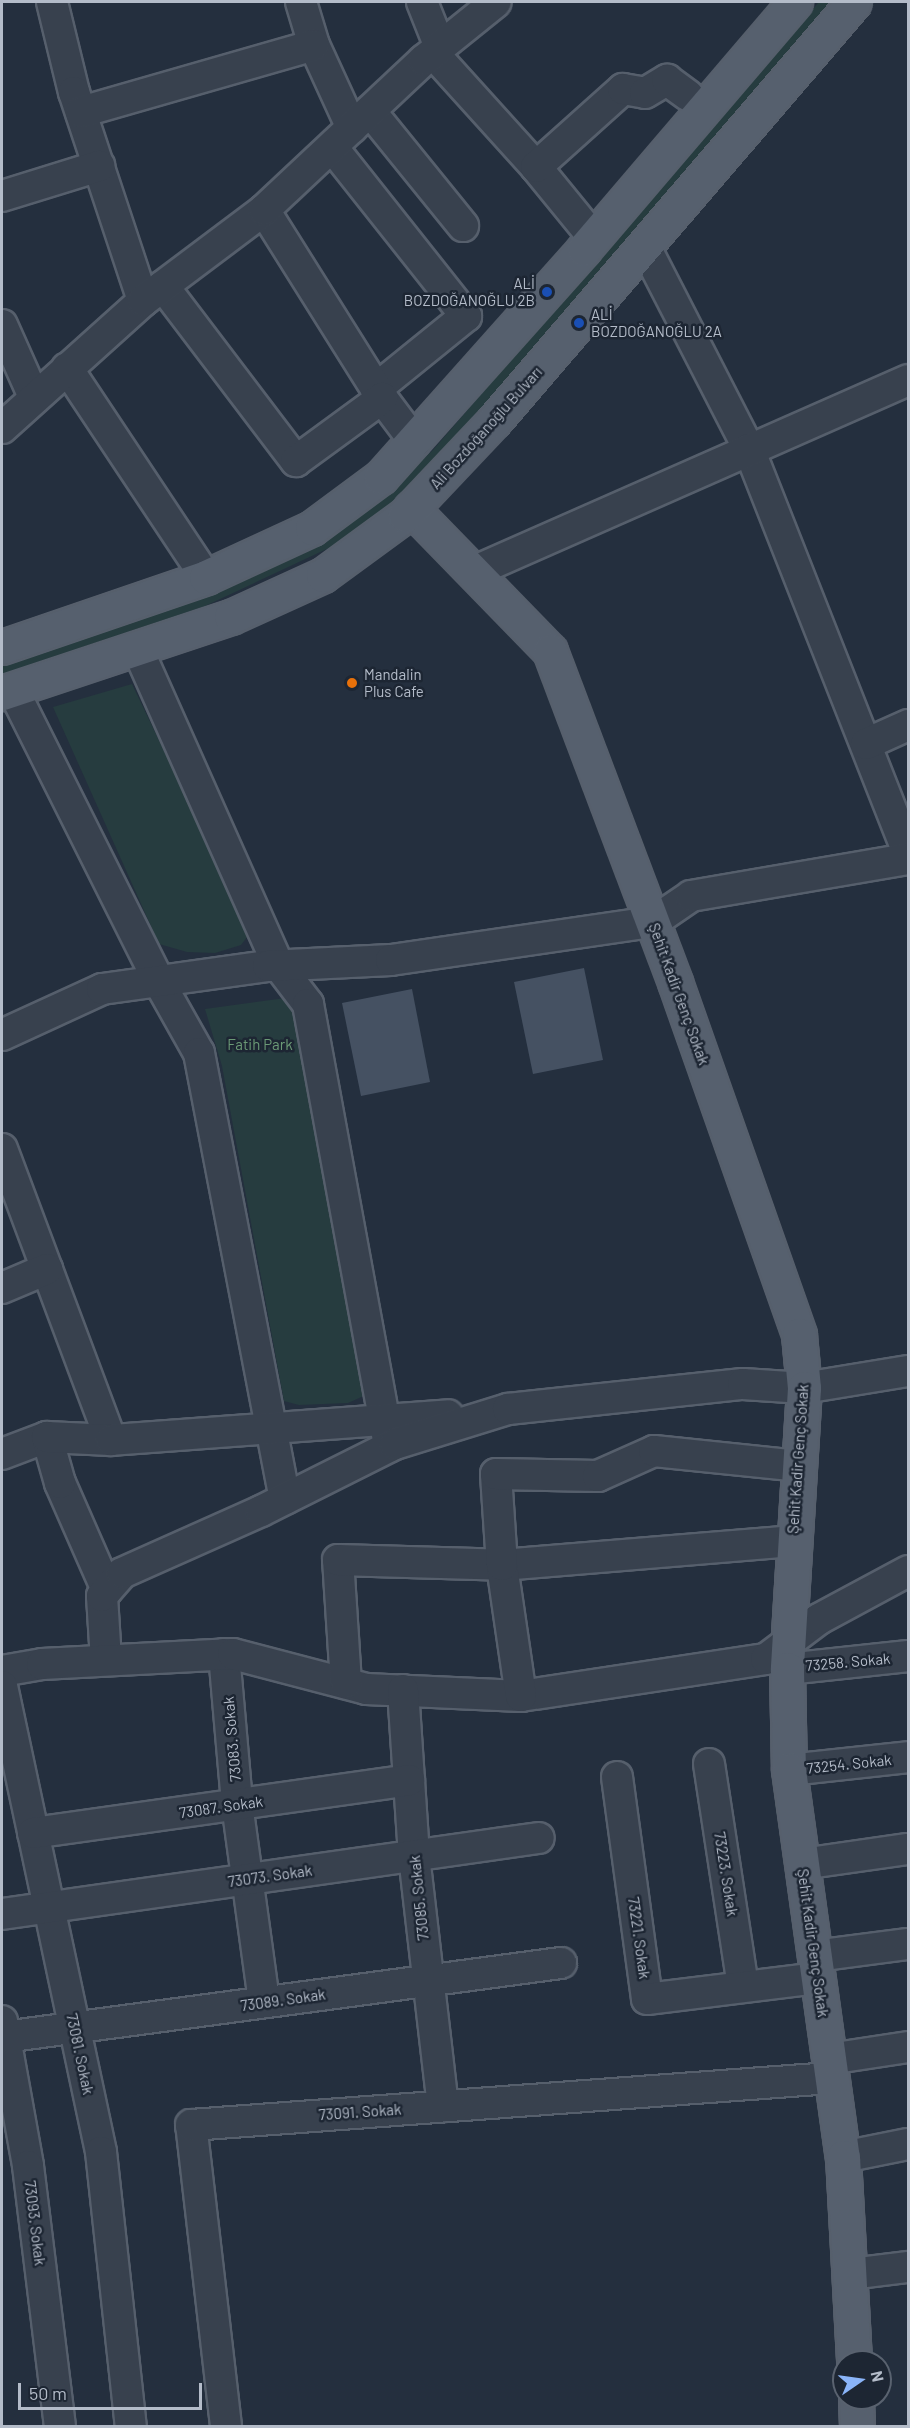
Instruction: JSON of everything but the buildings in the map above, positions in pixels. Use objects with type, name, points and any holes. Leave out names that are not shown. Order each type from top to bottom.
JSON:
[{"type":"main road","points":[[3,639],[206,577],[312,528],[381,477],[415,442],[594,238],[795,2]]},
{"type":"main road","name":"Ali Bozdoğanoğlu Bulvarı","points":[[7,692],[138,650],[231,616],[323,575],[411,508],[494,422],[854,2]]},
{"type":"main road","name":"Şehit Kadir Genç Sokak","points":[[411,508],[550,651],[653,922],[799,1335],[804,1389],[792,1541],[787,1657],[789,1770],[843,2157],[853,2350]]},
{"type":"main road","points":[[856,2410],[857,2427]]},
{"type":"street","points":[[52,2],[81,112],[99,166],[153,293],[296,461],[379,394],[466,316],[351,129],[314,45],[301,2]]},
{"type":"street","points":[[422,2],[437,50],[594,238]]},
{"type":"street","points":[[2,428],[153,293],[264,210],[437,50],[496,2]]},
{"type":"street","points":[[81,112],[314,45]]},
{"type":"street","points":[[536,167],[623,89],[645,93],[667,80],[688,95]]},
{"type":"street","points":[[351,129],[463,226]]},
{"type":"street","points":[[2,196],[99,166]]},
{"type":"street","points":[[264,210],[379,394],[415,442]]},
{"type":"street","points":[[645,247],[749,449],[909,853]]},
{"type":"street","points":[[2,325],[34,397]]},
{"type":"street","points":[[67,368],[206,577]]},
{"type":"street","points":[[473,572],[909,380]]},
{"type":"street","points":[[138,650],[279,966],[308,1004],[386,1433]]},
{"type":"street","points":[[7,692],[159,982],[199,1053],[285,1499]]},
{"type":"street","points":[[866,744],[909,725]]},
{"type":"street","points":[[2,1035],[102,989],[279,966],[391,960],[653,922],[691,896],[909,859]]},
{"type":"street","points":[[2,1149],[111,1440]]},
{"type":"street","points":[[2,1288],[47,1269]]},
{"type":"street","points":[[2,1454],[47,1437],[111,1440],[271,1428],[386,1433],[503,1410],[743,1384],[804,1389],[909,1371]]},
{"type":"street","points":[[106,1660],[101,1615],[102,1596],[122,1572],[285,1499],[386,1433]]},
{"type":"street","points":[[47,1437],[60,1483],[107,1590]]},
{"type":"street","points":[[521,1696],[502,1565],[496,1474],[598,1476],[654,1451],[798,1466]]},
{"type":"street","points":[[346,1683],[338,1560],[502,1565],[792,1541]]},
{"type":"street","points":[[2,1671],[42,1664],[224,1654],[346,1683],[402,1690],[521,1696],[787,1657],[819,1619],[909,1570]]},
{"type":"street","name":"73083. Sokak","points":[[224,1654],[237,1804],[264,2002]]},
{"type":"street","name":"73258. Sokak","points":[[787,1657],[909,1656]]},
{"type":"street","name":"73081. Sokak","points":[[2,1686],[100,2152],[131,2427]]},
{"type":"street","name":"73085. Sokak","points":[[402,1690],[414,1856],[442,2106]]},
{"type":"street","name":"73254. Sokak","points":[[789,1770],[909,1757]]},
{"type":"street","name":"73223. Sokak","points":[[709,1764],[743,1985]]},
{"type":"street","name":"73221. Sokak","points":[[617,1777],[647,1999],[743,1985],[909,1944]]},
{"type":"street","name":"73087. Sokak","points":[[33,1833],[409,1780]]},
{"type":"street","name":"73073. Sokak","points":[[2,1914],[539,1838]]},
{"type":"street","points":[[802,1864],[909,1850]]},
{"type":"street","name":"73089. Sokak","points":[[3,2029],[74,2027],[561,1964]]},
{"type":"street","name":"73093. Sokak","points":[[3,2029],[28,2166],[60,2427]]},
{"type":"street","name":"73091. Sokak","points":[[226,2427],[190,2126],[442,2106],[830,2069],[909,2047]]},
{"type":"street","points":[[843,2157],[909,2144]]},
{"type":"street","points":[[850,2274],[909,2267]]},
{"type":"green space","points":[[819,2],[834,2],[440,459],[386,515],[331,547],[203,607],[2,674],[2,665],[200,599],[327,538],[378,501],[433,450]]},
{"type":"green space","points":[[132,684],[251,932],[241,945],[215,953],[187,952],[159,944],[53,707]]},
{"type":"green space","name":"Fatih Park","points":[[293,997],[368,1394],[348,1403],[299,1405],[284,1401],[222,1066],[205,1009]]},
{"type":"place","name":"ALİ BOZDOĞANOĞLU 2B","points":[[547,292]]},
{"type":"place","name":"ALİ BOZDOĞANOĞLU 2A","points":[[579,323]]},
{"type":"place","name":"Mandalin Plus Cafe","points":[[352,683]]}]
